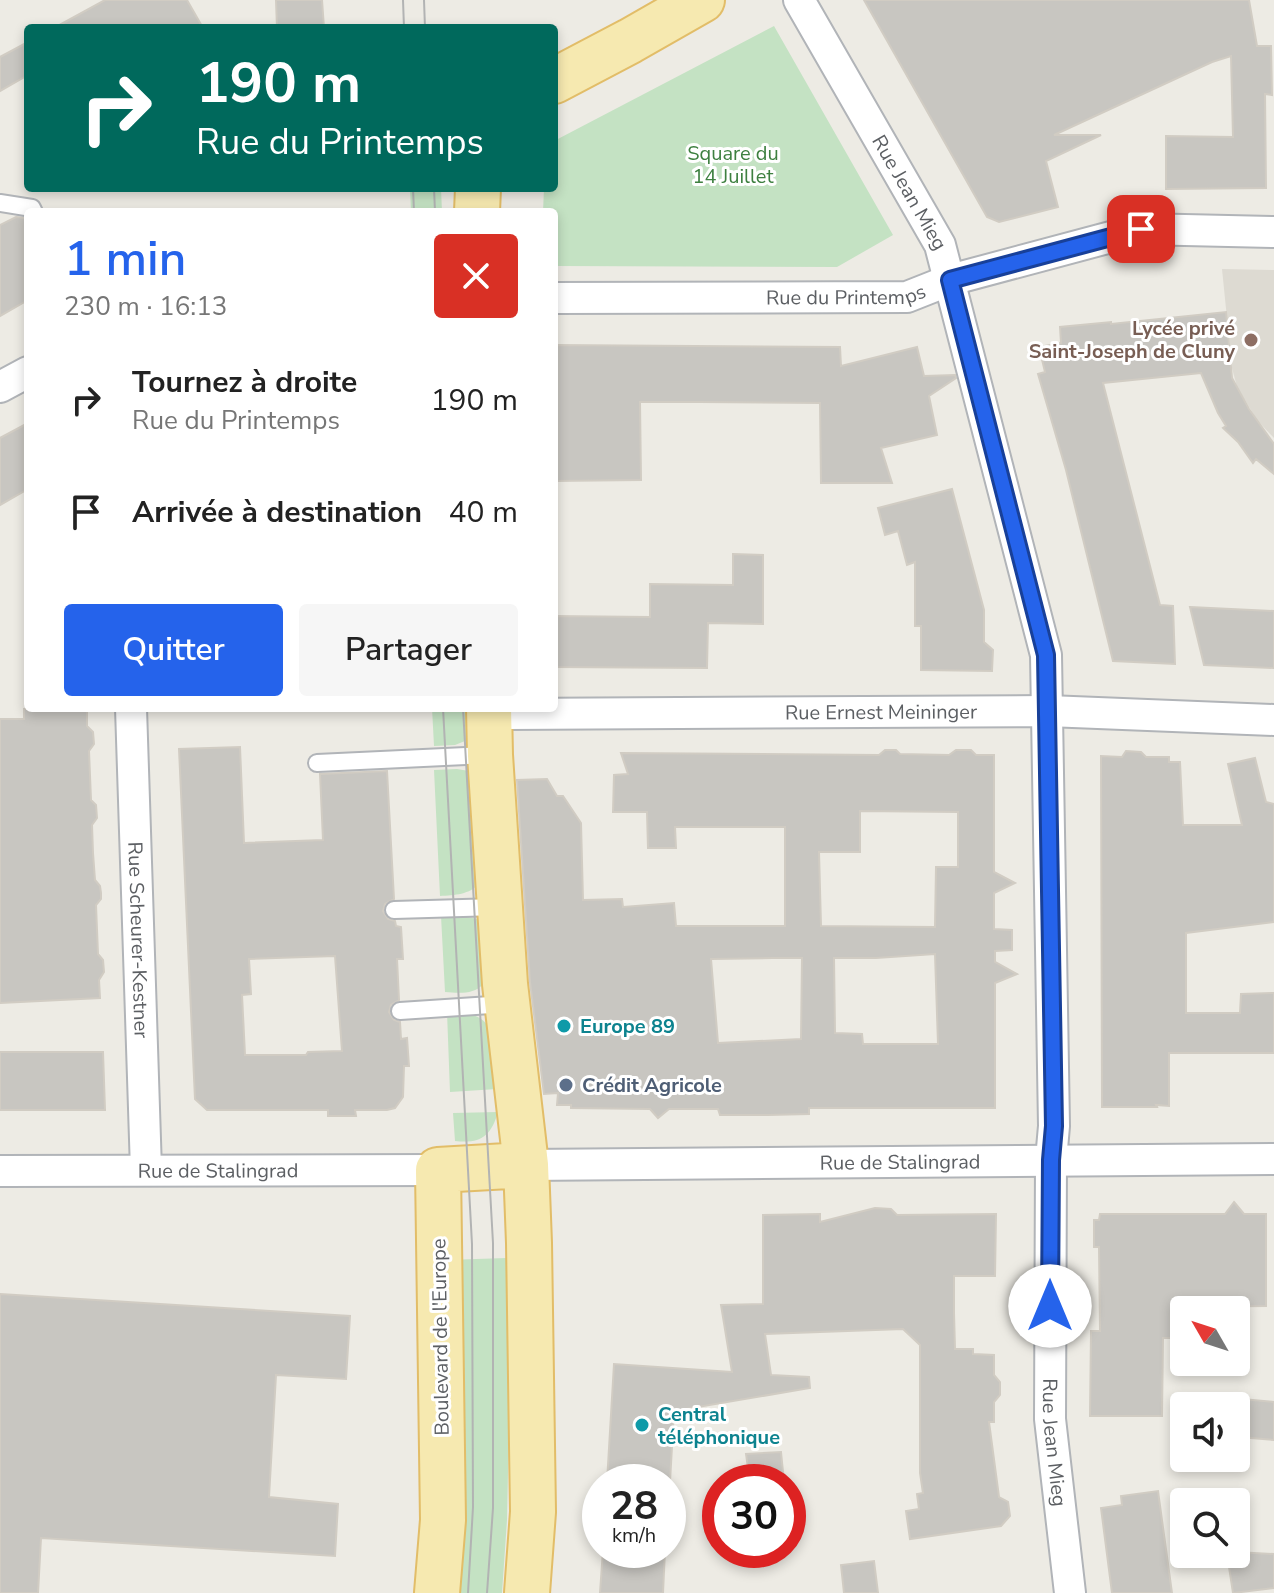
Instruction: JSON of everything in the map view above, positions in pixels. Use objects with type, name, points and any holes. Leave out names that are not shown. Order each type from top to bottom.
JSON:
[{"type":"main road","points":[[558,79],[702,0]]},
{"type":"main road","points":[[489,726],[507,1004],[526,1165],[533,1512],[527,1593]]},
{"type":"main road","points":[[438,1170],[526,1165]]},
{"type":"main road","name":"Boulevard de l'Europe","points":[[437,1593],[443,1520],[438,1170]]},
{"type":"street","name":"Rue Jean Mieg","points":[[799,0],[940,245],[1046,655],[1054,1126],[1051,1160],[1050,1419],[1070,1593]]},
{"type":"street","name":"Rue du Printemps","points":[[558,298],[907,297],[950,280],[1141,229],[1274,232]]},
{"type":"street","points":[[0,387],[24,374]]},
{"type":"street","name":"Rue Ernest Meininger","points":[[489,726],[1048,711],[1274,720]]},
{"type":"street","name":"Rue Scheurer-Kestner","points":[[131,712],[146,1170]]},
{"type":"street","name":"Rue de Stalingrad","points":[[526,1165],[1274,1159]]},
{"type":"street","name":"Rue de Stalingrad","points":[[0,1171],[438,1170]]},
{"type":"lane","points":[[0,203],[32,208]]},
{"type":"lane","points":[[317,763],[489,726]]},
{"type":"lane","points":[[394,910],[500,907]]},
{"type":"lane","points":[[400,1011],[507,1004]]},
{"type":"shaded area","name":"Lycée privé Saint-Joseph de Cluny","points":[[1222,269],[1274,270],[1274,438],[1257,420],[1237,387],[1232,368]]},
{"type":"green space","name":"Square du 14 Juillet","points":[[774,26],[893,235],[837,267],[558,266],[558,208],[543,208],[544,192],[558,192],[558,139]]},
{"type":"green space","points":[[410,192],[441,192],[442,208],[411,208]]},
{"type":"green space","points":[[432,712],[473,712],[470,739],[455,745],[434,746]]},
{"type":"green space","points":[[434,770],[469,771],[480,883],[466,892],[440,896]]},
{"type":"green space","points":[[441,916],[478,919],[482,924],[483,984],[475,990],[445,992]]},
{"type":"green space","points":[[447,1012],[476,1016],[489,1028],[497,1089],[450,1092]]},
{"type":"green space","points":[[498,1112],[484,1137],[455,1141],[453,1113]]},
{"type":"green space","points":[[506,1258],[510,1377],[502,1593],[444,1593],[447,1260]]},
{"type":"building","points":[[105,0],[187,0],[201,24],[61,24]]},
{"type":"building","points":[[276,0],[322,0],[324,24],[277,24]]},
{"type":"building","points":[[864,0],[1249,0],[1257,46],[1271,46],[1272,95],[1265,94],[1266,188],[1166,189],[1166,136],[1233,137],[1231,56],[1054,135],[1101,135],[1046,161],[1058,207],[999,222],[987,217]]},
{"type":"building","points":[[24,44],[24,77],[0,91],[0,57]]},
{"type":"building","points":[[16,217],[24,218],[24,302],[0,316],[0,225]]},
{"type":"building","points":[[1226,312],[1232,378],[1274,444],[1274,474],[1256,459],[1253,463],[1223,428],[1226,426],[1201,373],[1103,383],[1160,605],[1173,606],[1175,664],[1113,661],[1066,470],[1038,374],[1045,372],[1039,347],[1061,343],[1060,327]]},
{"type":"building","points":[[558,345],[840,347],[841,366],[917,347],[924,376],[955,375],[956,378],[929,396],[937,435],[881,448],[892,483],[821,483],[820,403],[640,402],[641,480],[558,481]]},
{"type":"building","points":[[24,425],[24,491],[0,505],[0,438]]},
{"type":"building","points":[[952,489],[984,610],[984,642],[993,650],[992,671],[921,670],[921,626],[915,626],[915,562],[907,565],[898,531],[885,535],[878,508]]},
{"type":"building","points":[[733,554],[763,555],[763,624],[708,623],[707,668],[558,667],[558,616],[650,617],[650,584],[733,585]]},
{"type":"building","points":[[1190,607],[1274,611],[1274,668],[1204,665]]},
{"type":"building","points":[[24,712],[87,712],[87,726],[93,732],[94,744],[89,751],[91,800],[96,805],[97,818],[92,825],[93,853],[95,880],[101,893],[96,905],[98,954],[103,960],[104,972],[99,980],[100,998],[0,1003],[0,719],[24,719]]},
{"type":"building","points":[[240,747],[244,843],[323,840],[320,774],[387,771],[394,899],[385,904],[383,911],[388,919],[401,927],[403,959],[397,959],[399,1000],[391,1005],[389,1012],[394,1020],[400,1022],[401,1039],[407,1038],[409,1066],[404,1066],[403,1097],[395,1108],[355,1110],[356,1116],[328,1116],[328,1110],[207,1110],[195,1099],[179,749]],"holes":[[[335,956],[342,1051],[308,1052],[306,1055],[245,1055],[242,995],[251,994],[249,959]]]},
{"type":"building","points":[[885,750],[896,750],[900,754],[949,755],[956,750],[971,750],[976,755],[994,755],[994,872],[1015,883],[994,893],[994,929],[1012,930],[1012,950],[995,951],[995,962],[1017,974],[995,983],[995,1108],[809,1108],[809,1114],[768,1115],[720,1115],[718,1109],[669,1109],[658,1118],[650,1109],[571,1108],[571,1105],[557,1105],[558,1093],[544,1094],[530,982],[517,780],[547,779],[557,796],[563,796],[581,823],[583,900],[622,899],[623,907],[674,903],[676,926],[785,926],[785,827],[675,827],[676,848],[648,848],[647,812],[613,812],[614,775],[628,774],[621,753],[879,755]],"holes":[[[860,811],[958,812],[958,867],[936,867],[935,927],[821,926],[819,852],[860,852]],[[935,954],[938,1044],[863,1044],[862,1034],[835,1033],[834,958]],[[802,958],[801,1039],[718,1043],[711,959]]]},
{"type":"building","points":[[1126,751],[1141,752],[1146,757],[1169,757],[1169,762],[1180,762],[1183,825],[1242,825],[1228,764],[1255,758],[1266,802],[1274,804],[1274,922],[1186,933],[1186,1013],[1240,1013],[1241,994],[1274,993],[1274,1053],[1169,1053],[1169,1106],[1102,1107],[1101,756],[1122,757]]},
{"type":"building","points":[[0,1052],[103,1052],[105,1110],[0,1110]]},
{"type":"building","points":[[1234,1202],[1244,1214],[1266,1214],[1266,1306],[1250,1306],[1250,1296],[1170,1296],[1170,1338],[1163,1338],[1162,1416],[1090,1416],[1091,1331],[1100,1331],[1099,1247],[1094,1247],[1094,1220],[1099,1220],[1100,1214],[1225,1214]]},
{"type":"building","points":[[875,1208],[891,1209],[897,1215],[996,1214],[995,1276],[954,1276],[954,1313],[955,1349],[973,1349],[973,1354],[994,1355],[994,1375],[1000,1382],[1000,1395],[994,1402],[994,1422],[989,1422],[999,1497],[1008,1502],[1010,1516],[1001,1526],[910,1539],[906,1511],[919,1509],[917,1494],[923,1493],[920,1473],[920,1345],[903,1329],[765,1334],[771,1375],[809,1377],[810,1388],[674,1411],[671,1464],[608,1464],[614,1364],[732,1372],[721,1305],[763,1304],[763,1215],[820,1214],[820,1222]]},
{"type":"building","points":[[0,1294],[350,1316],[346,1379],[276,1375],[269,1497],[338,1504],[335,1556],[41,1538],[38,1593],[0,1593]]},
{"type":"building","points":[[1250,1400],[1274,1402],[1274,1440],[1250,1438]]},
{"type":"building","points":[[781,1452],[782,1464],[747,1464],[746,1454]]},
{"type":"building","points":[[1158,1491],[1172,1593],[1112,1593],[1101,1508],[1122,1505],[1121,1496]]},
{"type":"building","points":[[1250,1553],[1274,1554],[1274,1588],[1233,1593],[1229,1568],[1250,1568]]},
{"type":"building","points":[[874,1561],[878,1593],[844,1593],[841,1565]]},
{"type":"building","points":[[602,1568],[664,1568],[663,1593],[600,1593]]},
{"type":"tram line","points":[[403,0],[404,24]]},
{"type":"tram line","points":[[424,0],[425,24]]},
{"type":"tram line","points":[[413,192],[414,208]]},
{"type":"tram line","points":[[434,192],[435,208]]},
{"type":"tram line","points":[[443,712],[472,1244],[473,1507],[468,1593]]},
{"type":"tram line","points":[[463,712],[493,1243],[493,1508],[487,1593]]},
{"type":"place","name":"Lycée privé Saint-Joseph de Cluny","points":[[1251,340]]},
{"type":"place","name":"Europe 89","points":[[564,1026]]},
{"type":"place","name":"Crédit Agricole","points":[[566,1085]]},
{"type":"place","name":"Central téléphonique","points":[[642,1425]]},
{"type":"route","points":[[1050,1306],[1054,1126],[1046,655],[950,280],[1141,229]]}]
